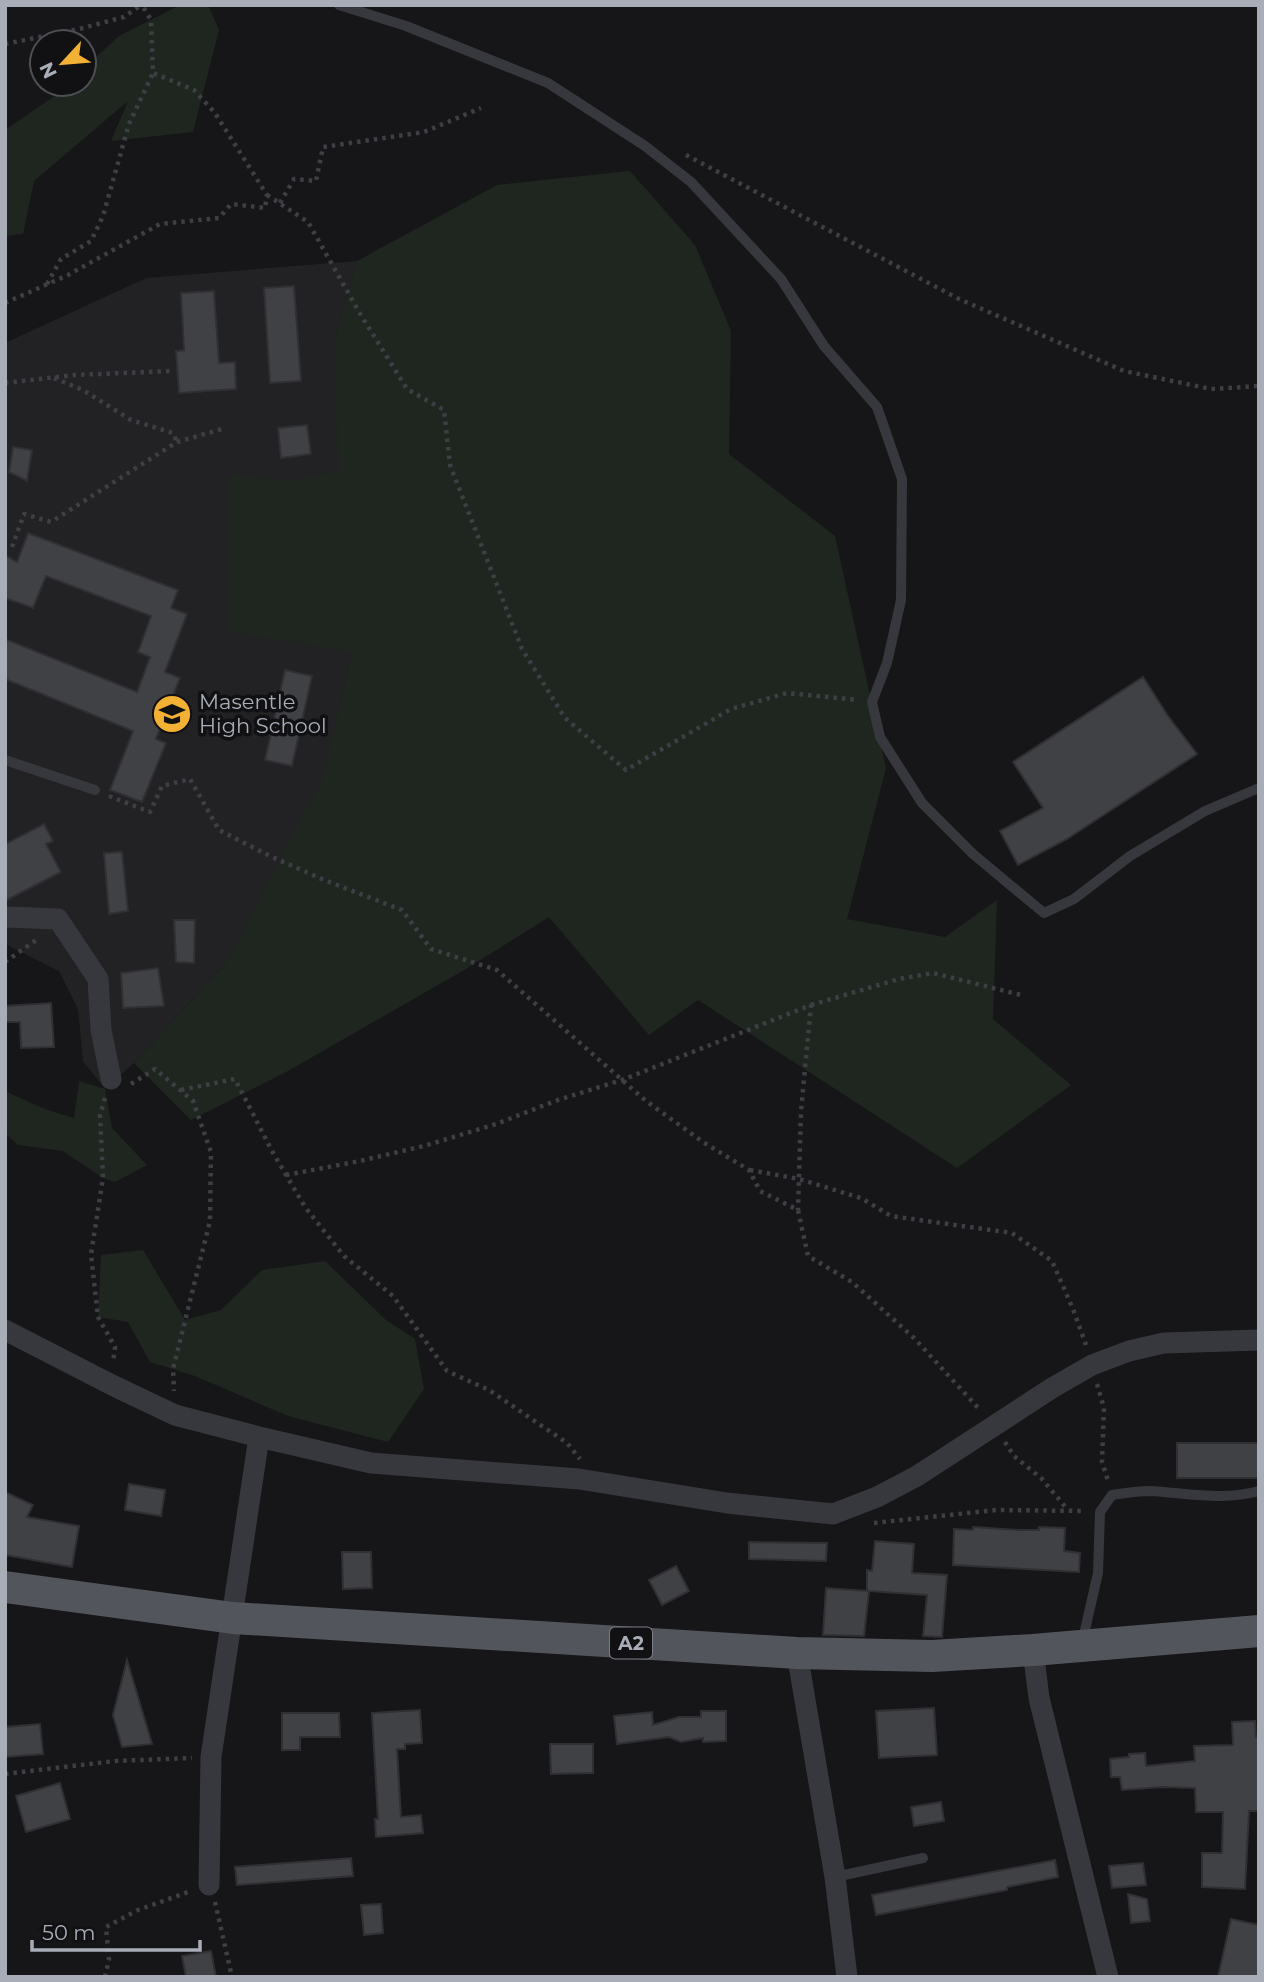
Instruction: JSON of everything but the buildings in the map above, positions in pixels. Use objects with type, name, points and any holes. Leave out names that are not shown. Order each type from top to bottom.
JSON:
[{"type":"main road","name":"A2","points":[[5,1587],[233,1618],[797,1653],[932,1656],[1259,1631]]},
{"type":"street","points":[[5,917],[58,919],[98,979],[101,1030],[111,1079]]},
{"type":"street","points":[[5,1330],[175,1415],[371,1463],[598,1482],[727,1503],[833,1514],[877,1497],[917,1475],[1092,1365],[1129,1351],[1164,1343],[1259,1340]]},
{"type":"street","points":[[209,1885],[211,1757],[259,1437]]},
{"type":"street","points":[[1033,1650],[1039,1698],[1108,1977]]},
{"type":"street","points":[[797,1653],[835,1877],[847,1977]]},
{"type":"lane","points":[[339,5],[406,26],[548,83],[645,146],[691,182],[781,279],[824,346],[877,407],[902,479],[901,600],[887,663],[872,702],[880,737],[922,803],[973,854],[1044,913],[1074,899],[1130,856],[1205,811],[1259,788]]},
{"type":"lane","points":[[5,760],[95,790]]},
{"type":"lane","points":[[1082,1646],[1098,1573],[1100,1513],[1112,1495],[1147,1491],[1198,1496],[1249,1494],[1259,1491]]},
{"type":"lane","points":[[835,1877],[923,1858]]},
{"type":"path","points":[[5,44],[124,17],[141,5],[151,20],[153,73],[129,124],[103,216],[91,242],[61,259],[46,285]]},
{"type":"path","points":[[153,73],[194,90],[215,113],[267,195],[308,222],[407,389],[444,410],[450,466],[522,649],[565,718],[626,770],[731,709],[787,693],[872,702]]},
{"type":"path","points":[[280,204],[294,178],[316,181],[323,147],[424,132],[481,108]]},
{"type":"path","points":[[666,162],[684,154],[959,299],[1124,371],[1211,389],[1259,386]]},
{"type":"path","points":[[6,303],[68,275],[160,225],[219,218],[231,204],[265,208],[267,195]]},
{"type":"path","points":[[5,383],[53,377],[172,371]]},
{"type":"path","points":[[53,377],[83,390],[131,420],[173,433],[177,442]]},
{"type":"path","points":[[12,547],[24,514],[51,522],[177,442],[222,429]]},
{"type":"path","points":[[95,790],[150,812],[162,786],[190,779],[219,831],[324,880],[402,910],[430,948],[497,970],[646,1101],[703,1142],[749,1170],[799,1179],[861,1198],[891,1216],[1012,1233],[1052,1261]]},
{"type":"path","points":[[286,1175],[424,1146],[496,1124],[558,1100],[622,1080],[811,1005],[899,979],[933,973],[1025,996]]},
{"type":"path","points":[[811,1005],[801,1111],[798,1210],[808,1256],[852,1282],[914,1338]]},
{"type":"path","points":[[112,1385],[114,1347],[98,1317],[91,1254],[103,1178],[100,1115],[111,1079],[131,1084],[155,1069],[194,1101],[211,1152],[210,1221],[173,1369],[175,1415]]},
{"type":"path","points":[[181,1090],[234,1079],[305,1207],[344,1256],[393,1296],[447,1371],[489,1390],[567,1443],[598,1482]]},
{"type":"path","points":[[749,1170],[760,1192],[798,1210]]},
{"type":"path","points":[[833,1514],[865,1524],[996,1510],[1100,1513]]},
{"type":"path","points":[[5,1774],[115,1761],[211,1757]]},
{"type":"path","points":[[105,1977],[109,1960],[106,1927],[138,1910],[209,1885],[232,1977]]},
{"type":"shaded area","points":[[180,5],[208,5],[219,30],[193,132],[111,141],[128,101],[34,181],[23,234],[5,236],[5,130],[52,98],[98,98],[98,55],[119,36]]},
{"type":"shaded area","points":[[630,171],[695,245],[731,331],[729,454],[835,536],[886,768],[847,919],[945,937],[997,900],[993,1019],[1071,1085],[957,1168],[698,1000],[649,1035],[549,917],[466,969],[288,1071],[191,1120],[134,1063],[226,963],[324,776],[352,652],[228,631],[229,474],[286,481],[339,471],[334,342],[357,261],[497,185]]},
{"type":"shaded area","name":"Masentle High School","points":[[357,261],[334,342],[352,652],[325,776],[226,963],[134,1063],[105,1089],[83,1061],[78,1009],[59,971],[5,944],[5,343],[146,278]]},
{"type":"shaded area","points":[[79,1081],[105,1089],[112,1128],[147,1165],[115,1182],[103,1178],[63,1151],[18,1145],[5,1133],[5,1093],[74,1118]]},
{"type":"shaded area","points":[[143,1250],[185,1320],[221,1310],[262,1270],[325,1261],[386,1320],[415,1339],[424,1389],[388,1442],[288,1416],[195,1376],[150,1362],[128,1322],[98,1317],[101,1255]]},
{"type":"place","name":"Masentle High School","points":[[172,714]]}]
